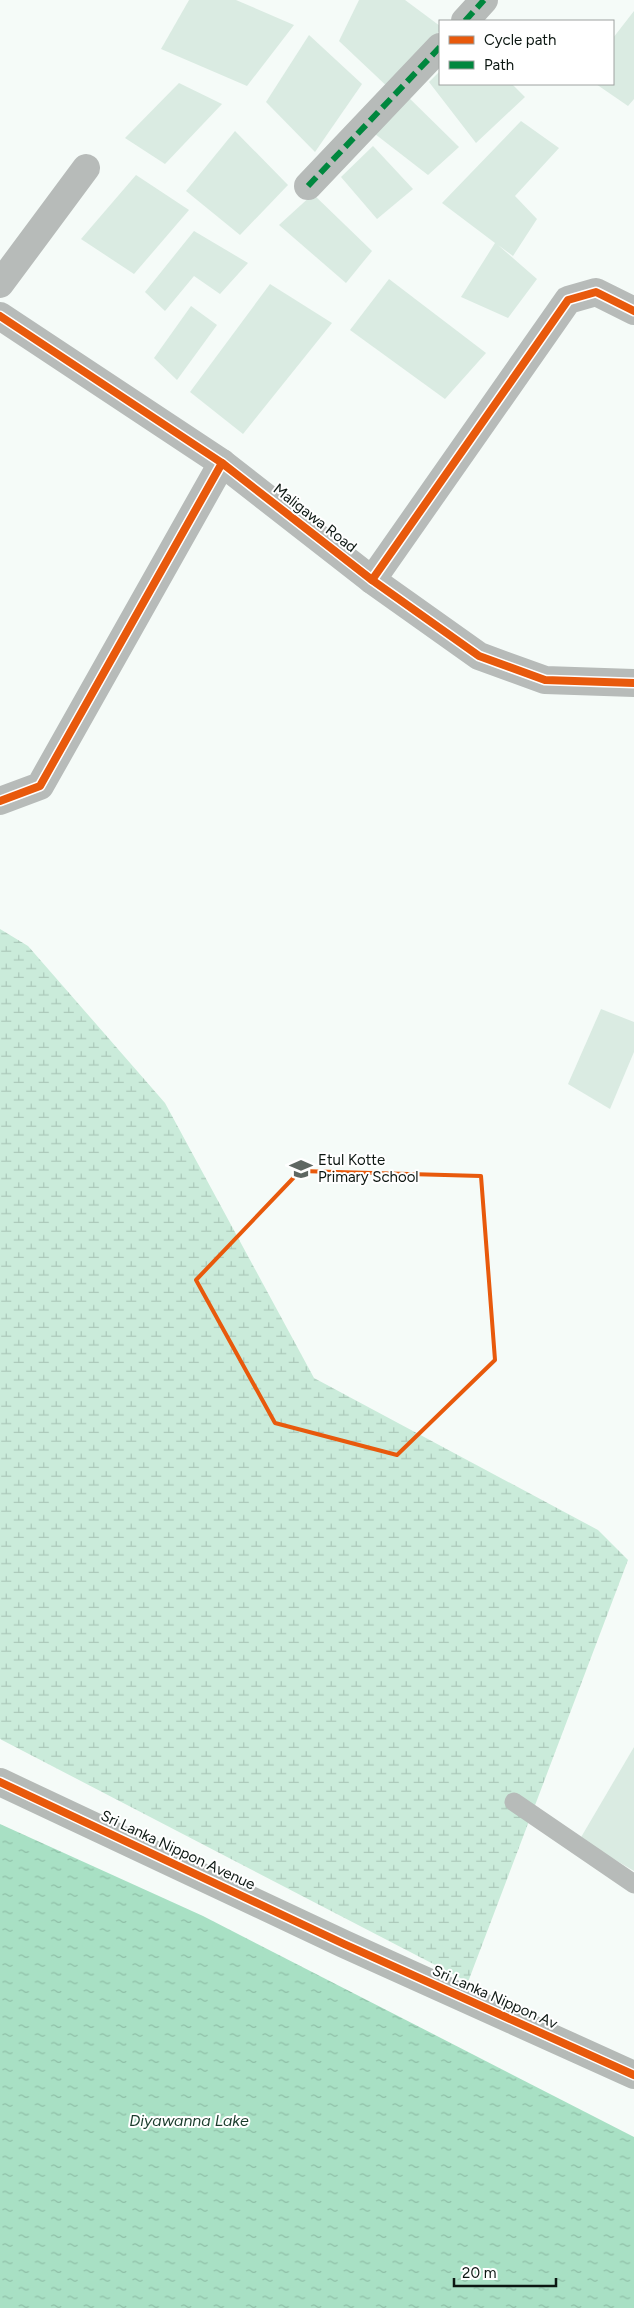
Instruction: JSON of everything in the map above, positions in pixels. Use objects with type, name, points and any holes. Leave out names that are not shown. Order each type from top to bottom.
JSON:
[{"type":"street","points":[[466,20],[484,0]]},
{"type":"street","points":[[308,186],[439,48]]},
{"type":"street","points":[[0,284],[86,168]]},
{"type":"street","points":[[372,580],[568,300],[596,292],[634,311]]},
{"type":"street","name":"Maligawa Road","points":[[0,316],[222,463],[372,580],[479,656],[545,680],[634,684]]},
{"type":"street","points":[[0,801],[40,786],[222,463]]},
{"type":"street","name":"Sri Lanka Nippon Avenue","points":[[0,1782],[344,1944]]},
{"type":"street","name":"Sri Lanka Nippon Av","points":[[344,1944],[634,2075]]},
{"type":"lane","points":[[514,1802],[634,1884]]},
{"type":"highlighted area","points":[[300,1171],[481,1176],[495,1360],[397,1455],[275,1423],[196,1280]]},
{"type":"green space","points":[[0,929],[28,946],[165,1103],[314,1378],[598,1530],[628,1560],[468,1982],[0,1739]]},
{"type":"water","name":"Diyawanna Lake","points":[[0,1824],[203,1916],[634,2137],[634,2308],[0,2308]]},
{"type":"building","points":[[189,0],[236,0],[294,25],[247,86],[161,49]]},
{"type":"building","points":[[359,0],[405,0],[439,25],[439,31],[392,91],[339,41]]},
{"type":"building","points":[[634,11],[634,99],[628,106],[597,85],[614,85],[614,37]]},
{"type":"building","points":[[309,35],[362,84],[315,152],[266,102]]},
{"type":"building","points":[[439,72],[439,85],[513,85],[525,97],[476,143],[429,82]]},
{"type":"building","points":[[179,83],[222,104],[165,164],[125,138]]},
{"type":"building","points":[[403,92],[459,147],[428,175],[366,127]]},
{"type":"building","points":[[521,121],[559,148],[515,196],[537,219],[513,256],[498,245],[537,279],[508,318],[461,297],[495,243],[442,203]]},
{"type":"building","points":[[235,131],[288,185],[240,235],[186,191]]},
{"type":"building","points":[[373,146],[413,189],[377,219],[341,177]]},
{"type":"building","points":[[136,175],[189,210],[134,274],[81,239]]},
{"type":"building","points":[[313,194],[372,251],[346,283],[279,225]]},
{"type":"building","points":[[194,231],[248,263],[220,294],[194,276],[165,311],[145,292]]},
{"type":"building","points":[[389,279],[486,353],[445,399],[350,330]]},
{"type":"building","points":[[270,284],[332,323],[243,434],[190,392]]},
{"type":"building","points":[[191,306],[217,325],[177,380],[154,358]]},
{"type":"building","points":[[601,1009],[634,1022],[634,1052],[610,1109],[568,1084]]},
{"type":"building","points":[[634,1747],[634,1871],[580,1839]]},
{"type":"marked path","points":[[466,20],[484,0]]},
{"type":"marked path","points":[[308,186],[439,48]]},
{"type":"cycle path","points":[[372,580],[568,300],[596,292],[634,311]]},
{"type":"cycle path","points":[[0,316],[222,463],[372,580],[479,656],[545,680],[634,683]]},
{"type":"cycle path","points":[[0,801],[40,786],[222,463]]},
{"type":"cycle path","points":[[0,1782],[344,1944],[634,2075]]},
{"type":"place","name":"Etul Kotte Primary School","points":[[301,1169]]}]
